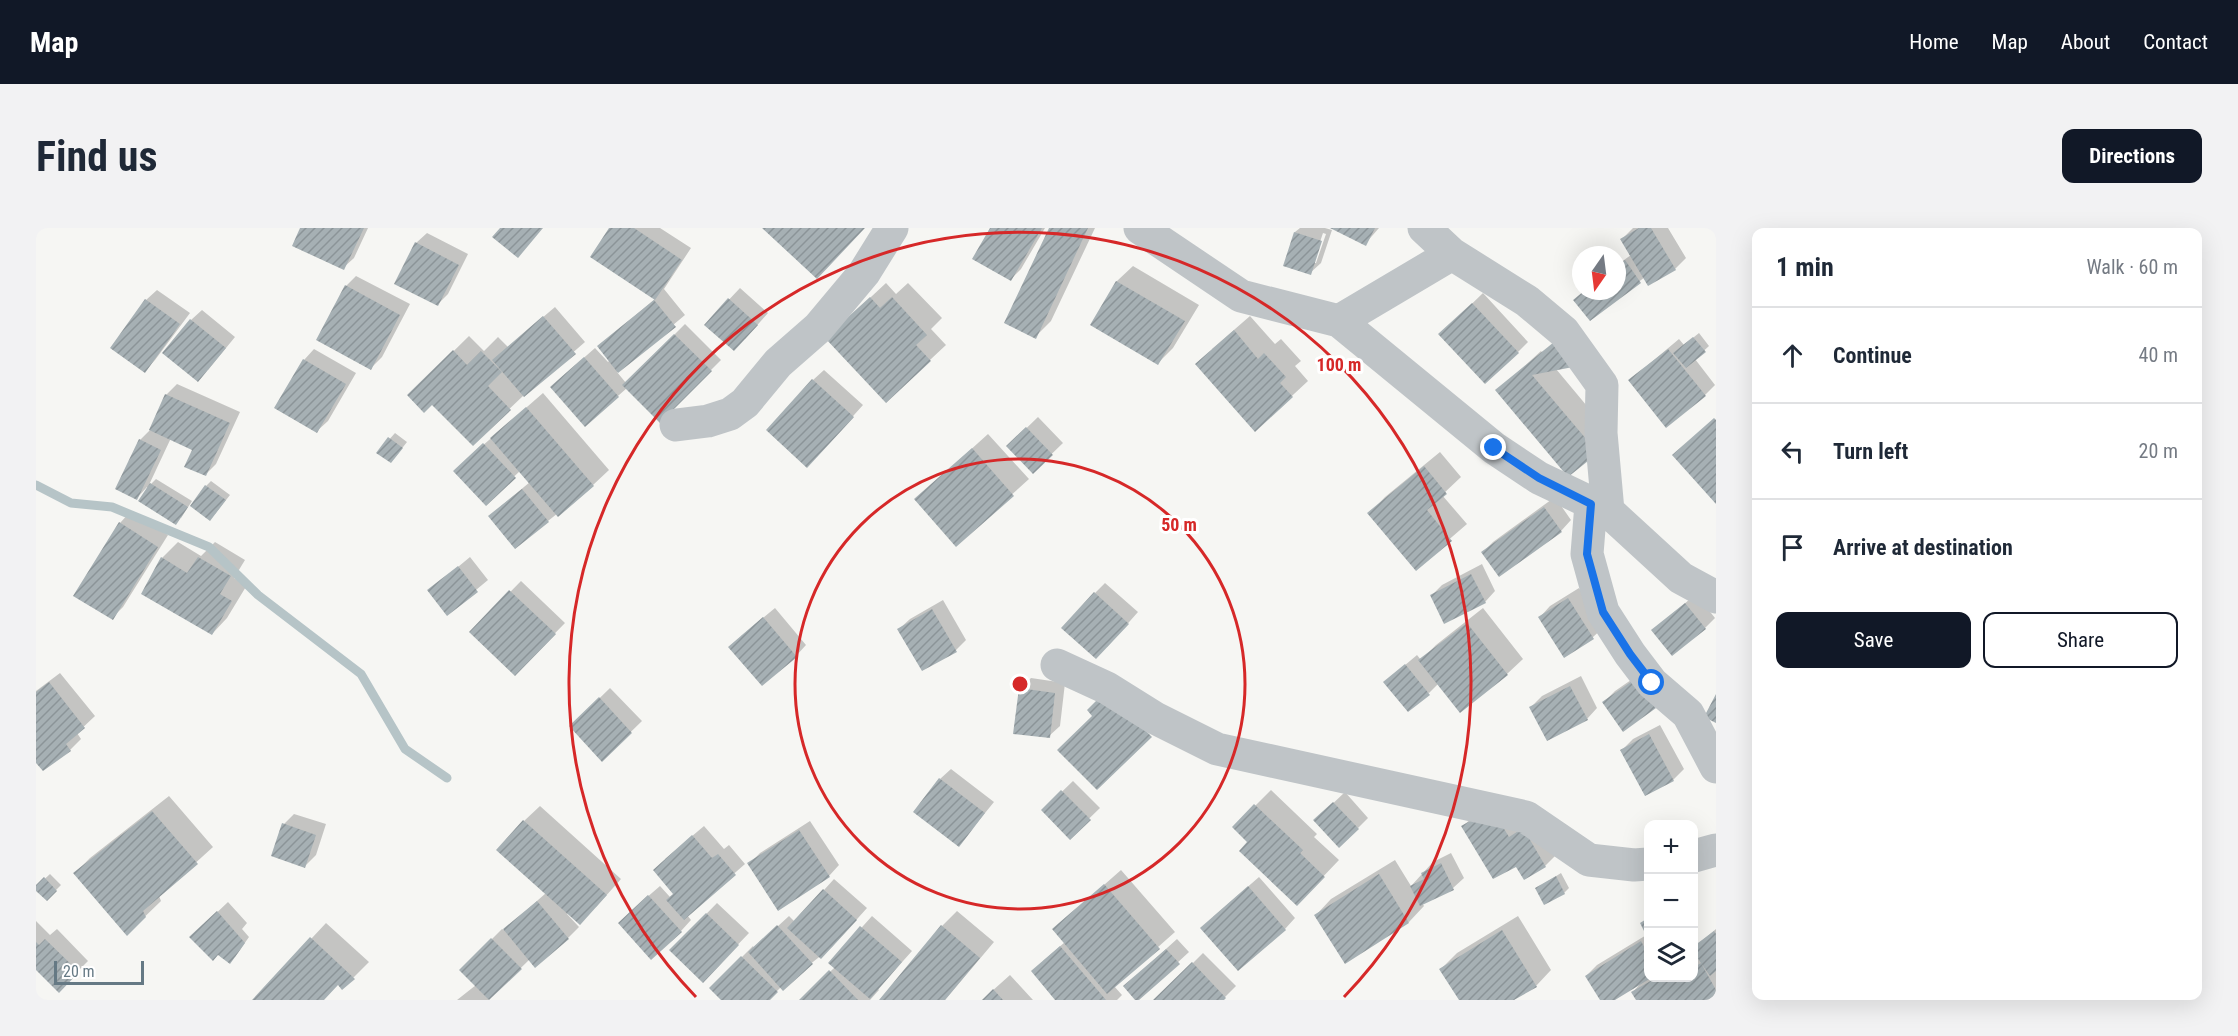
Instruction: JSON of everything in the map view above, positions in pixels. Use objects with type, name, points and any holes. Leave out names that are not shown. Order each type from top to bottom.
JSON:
[{"type":"street","points":[[676,425],[719,418],[730,414],[745,403],[778,363],[818,328],[864,273],[892,228]]},
{"type":"street","points":[[1140,228],[1240,296],[1339,321],[1494,448],[1539,478],[1599,508],[1681,578],[1716,597]]},
{"type":"street","points":[[1424,228],[1452,254],[1527,301],[1564,332],[1602,385],[1599,508],[1587,554],[1603,612],[1652,683],[1688,714],[1716,767]]},
{"type":"street","points":[[1339,321],[1452,254]]},
{"type":"street","points":[[1057,665],[1107,688],[1155,718],[1217,749],[1526,817],[1589,860],[1644,864]]},
{"type":"street","points":[[1698,855],[1716,850]]},
{"type":"building","points":[[300,228],[364,228],[344,270],[292,246]]},
{"type":"building","points":[[500,228],[543,228],[518,258],[492,237]]},
{"type":"building","points":[[609,228],[634,228],[682,260],[655,300],[590,257]]},
{"type":"building","points":[[762,228],[865,228],[817,279]]},
{"type":"building","points":[[990,228],[1042,228],[1011,281],[972,259]]},
{"type":"building","points":[[1049,228],[1088,228],[1036,339],[1004,323]]},
{"type":"building","points":[[1330,228],[1375,228],[1366,246]]},
{"type":"building","points":[[1639,228],[1651,228],[1676,270],[1648,286],[1620,239]]},
{"type":"building","points":[[1294,232],[1322,241],[1311,275],[1283,266]]},
{"type":"building","points":[[415,242],[459,265],[438,306],[394,284]]},
{"type":"building","points":[[1626,261],[1641,283],[1626,294]]},
{"type":"building","points":[[1116,281],[1185,321],[1158,365],[1090,325]]},
{"type":"building","points":[[345,285],[400,315],[371,370],[316,340]]},
{"type":"building","points":[[870,297],[880,308],[892,297],[927,335],[916,345],[931,361],[886,403],[825,338]]},
{"type":"building","points":[[728,298],[758,325],[734,351],[704,325]]},
{"type":"building","points":[[145,299],[180,324],[145,373],[110,348]]},
{"type":"building","points":[[654,300],[676,327],[618,373],[597,346]]},
{"type":"building","points":[[1573,300],[1618,300],[1590,321]]},
{"type":"building","points":[[1472,303],[1519,353],[1485,384],[1438,334]]},
{"type":"building","points":[[543,316],[576,354],[524,397],[492,360]]},
{"type":"building","points":[[190,319],[226,348],[198,382],[162,353]]},
{"type":"building","points":[[1234,330],[1258,359],[1264,353],[1286,377],[1280,383],[1293,397],[1255,432],[1195,364]]},
{"type":"building","points":[[674,334],[712,371],[660,423],[622,385]]},
{"type":"building","points":[[1693,337],[1706,352],[1686,368],[1673,353]]},
{"type":"building","points":[[1554,342],[1573,367],[1532,375],[1598,453],[1568,477],[1495,390]]},
{"type":"building","points":[[1668,349],[1706,396],[1666,428],[1628,380]]},
{"type":"building","points":[[453,350],[467,365],[481,351],[502,372],[488,386],[511,410],[473,446],[432,405],[424,413],[407,395]]},
{"type":"building","points":[[584,357],[619,397],[585,427],[550,387]]},
{"type":"building","points":[[303,359],[346,384],[317,433],[274,408]]},
{"type":"building","points":[[812,379],[854,417],[807,468],[766,430]]},
{"type":"building","points":[[165,394],[230,423],[206,476],[184,467],[192,450],[149,430]]},
{"type":"building","points":[[526,407],[594,486],[558,517],[490,438]]},
{"type":"building","points":[[1714,418],[1716,420],[1716,504],[1672,455]]},
{"type":"building","points":[[1026,427],[1053,455],[1033,474],[1006,446]]},
{"type":"building","points":[[388,437],[403,448],[391,463],[376,453]]},
{"type":"building","points":[[139,439],[161,450],[137,500],[115,489]]},
{"type":"building","points":[[483,443],[516,478],[486,506],[453,471]]},
{"type":"building","points":[[972,448],[1014,496],[956,547],[914,499]]},
{"type":"building","points":[[1424,466],[1447,494],[1427,510],[1452,541],[1416,571],[1367,513]]},
{"type":"building","points":[[150,483],[188,507],[176,525],[138,501]]},
{"type":"building","points":[[205,485],[226,500],[210,521],[190,506]]},
{"type":"building","points":[[522,489],[549,522],[515,549],[488,516]]},
{"type":"building","points":[[1544,507],[1562,532],[1499,577],[1481,552]]},
{"type":"building","points":[[119,522],[158,547],[113,620],[73,596]]},
{"type":"building","points":[[161,557],[187,573],[198,557],[231,576],[220,594],[232,601],[212,635],[141,594]]},
{"type":"building","points":[[458,566],[478,592],[447,616],[427,590]]},
{"type":"building","points":[[1471,574],[1486,603],[1444,624],[1430,595]]},
{"type":"building","points":[[509,590],[556,634],[515,676],[469,632]]},
{"type":"building","points":[[1094,592],[1129,624],[1096,659],[1061,628]]},
{"type":"building","points":[[1568,598],[1594,639],[1564,658],[1538,617]]},
{"type":"building","points":[[1685,603],[1706,629],[1672,656],[1651,630]]},
{"type":"building","points":[[932,609],[957,652],[922,671],[897,629]]},
{"type":"building","points":[[763,617],[797,657],[762,686],[728,647]]},
{"type":"building","points":[[1467,623],[1508,675],[1460,713],[1418,660]]},
{"type":"building","points":[[1405,664],[1430,695],[1408,712],[1383,682]]},
{"type":"building","points":[[1635,679],[1656,708],[1623,732],[1602,702]]},
{"type":"building","points":[[49,682],[85,728],[66,744],[71,751],[43,771],[36,763],[36,692]]},
{"type":"building","points":[[1570,686],[1588,720],[1547,741],[1529,707]]},
{"type":"building","points":[[1019,688],[1055,693],[1050,738],[1013,734]]},
{"type":"building","points":[[1106,691],[1152,737],[1097,790],[1057,750],[1092,716],[1087,710]]},
{"type":"building","points":[[1716,694],[1716,723],[1704,717]]},
{"type":"building","points":[[599,697],[632,733],[602,762],[569,726]]},
{"type":"building","points":[[1649,734],[1674,781],[1645,796],[1620,750]]},
{"type":"building","points":[[939,778],[985,813],[959,847],[913,812]]},
{"type":"building","points":[[1061,790],[1091,820],[1070,840],[1041,810]]},
{"type":"building","points":[[1333,802],[1359,829],[1339,848],[1313,820]]},
{"type":"building","points":[[1254,804],[1303,850],[1300,853],[1325,877],[1297,906],[1239,851],[1247,842],[1232,827]]},
{"type":"building","points":[[1492,809],[1509,837],[1523,828],[1546,867],[1524,880],[1516,867],[1493,879],[1461,826]]},
{"type":"building","points":[[152,811],[198,864],[143,911],[146,917],[127,936],[73,873]]},
{"type":"building","points":[[523,820],[607,895],[580,925],[496,850]]},
{"type":"building","points":[[282,823],[316,835],[305,868],[271,856]]},
{"type":"building","points":[[799,830],[830,877],[778,911],[747,863]]},
{"type":"building","points":[[692,835],[712,858],[718,854],[736,875],[684,920],[666,900],[673,894],[653,870]]},
{"type":"building","points":[[1441,863],[1454,890],[1420,906],[1410,886],[1424,879],[1421,873]]},
{"type":"building","points":[[1379,874],[1409,923],[1345,964],[1314,915]]},
{"type":"building","points":[[1556,876],[1565,894],[1544,905],[1535,888]]},
{"type":"building","points":[[44,877],[57,891],[47,901],[36,891],[36,885]]},
{"type":"building","points":[[1104,884],[1160,949],[1107,994],[1052,929]]},
{"type":"building","points":[[1248,886],[1286,930],[1238,971],[1200,928]]},
{"type":"building","points":[[823,889],[857,920],[821,959],[787,928]]},
{"type":"building","points":[[648,895],[682,932],[651,960],[618,923]]},
{"type":"building","points":[[537,901],[569,939],[535,968],[503,929]]},
{"type":"building","points":[[217,911],[245,943],[230,964],[218,955],[213,961],[189,937]]},
{"type":"building","points":[[706,913],[739,945],[703,983],[669,950]]},
{"type":"building","points":[[777,925],[813,964],[783,991],[748,952]]},
{"type":"building","points":[[941,925],[980,958],[945,1000],[879,1000]]},
{"type":"building","points":[[860,926],[902,962],[870,999],[828,963]]},
{"type":"building","points":[[1502,930],[1537,987],[1514,1000],[1459,1000],[1439,969]]},
{"type":"building","points":[[1714,931],[1716,934],[1716,971],[1710,976],[1698,959],[1698,943]]},
{"type":"building","points":[[310,937],[355,979],[342,990],[338,985],[324,1000],[252,1000]]},
{"type":"building","points":[[491,938],[522,969],[489,1000],[459,970]]},
{"type":"building","points":[[45,939],[79,972],[59,993],[36,970],[36,942],[39,945]]},
{"type":"building","points":[[1641,941],[1644,947],[1644,982],[1615,1000],[1600,1000],[1585,976]]},
{"type":"building","points":[[1060,946],[1106,1000],[1055,1000],[1031,971]]},
{"type":"building","points":[[1166,949],[1180,964],[1139,1000],[1135,1000],[1123,986]]},
{"type":"building","points":[[741,956],[778,992],[770,1000],[721,1000],[709,988]]},
{"type":"building","points":[[1192,962],[1226,998],[1224,1000],[1153,1000]]},
{"type":"building","points":[[1701,963],[1716,990],[1716,1000],[1636,1000],[1631,992],[1649,982],[1698,982],[1698,965]]},
{"type":"building","points":[[829,970],[858,1000],[799,1000]]},
{"type":"building","points":[[993,989],[1003,1000],[982,1000]]},
{"type":"waterway","points":[[36,485],[71,503],[112,507],[209,547],[258,595],[361,674],[405,749],[447,778]]},
{"type":"route","points":[[1494,448],[1539,478],[1591,504],[1587,554],[1603,612],[1652,683]]}]
